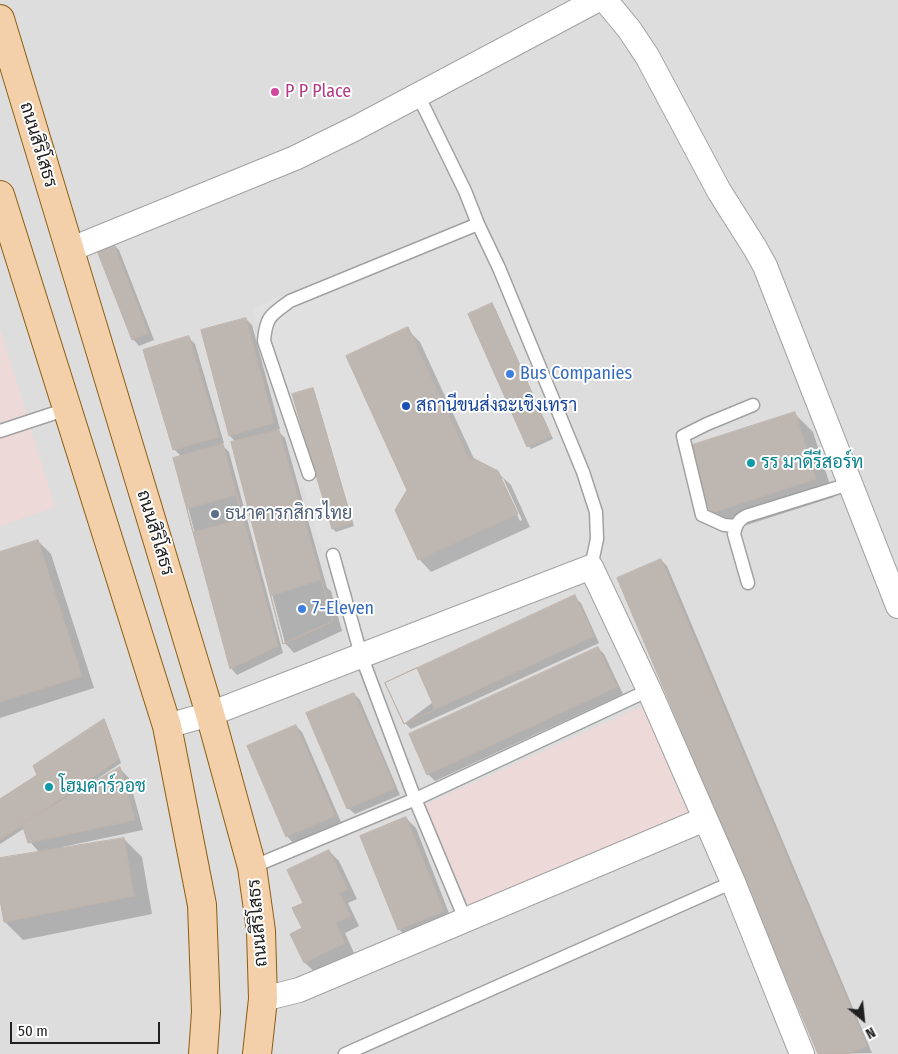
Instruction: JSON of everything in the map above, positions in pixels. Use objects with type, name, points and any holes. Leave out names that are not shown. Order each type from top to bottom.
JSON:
[{"type":"main road","name":"ถนนสิริโสธร","points":[[0,20],[210,714],[252,867],[262,931],[263,998],[257,1054]]},
{"type":"main road","points":[[0,195],[166,726],[202,904],[206,1012],[203,1054]]},
{"type":"street","points":[[69,250],[295,158],[597,0]]},
{"type":"street","points":[[605,0],[630,29],[647,56],[719,191],[765,266],[898,606]]},
{"type":"street","points":[[166,726],[210,714],[591,567],[649,690],[733,882],[802,1054]]},
{"type":"street","points":[[263,998],[299,990],[705,819]]},
{"type":"lane","points":[[418,95],[465,191],[499,268],[579,463],[596,512],[597,539],[591,567]]},
{"type":"lane","points":[[309,474],[264,341],[265,325],[273,314],[290,301],[478,224]]},
{"type":"lane","points":[[736,526],[724,525],[702,515],[683,436],[706,424],[753,405]]},
{"type":"lane","points":[[0,430],[67,409]]},
{"type":"lane","points":[[748,582],[734,534],[740,519],[850,484]]},
{"type":"lane","points":[[333,555],[361,655],[415,799],[465,919]]},
{"type":"lane","points":[[252,867],[415,799],[649,690]]},
{"type":"lane","points":[[344,1054],[733,882]]},
{"type":"shaded area","points":[[0,0],[898,0],[898,1054],[0,1054]]},
{"type":"shaded area","points":[[482,215],[596,512],[591,567],[350,651],[252,308]]},
{"type":"shaded area","points":[[0,328],[55,507],[0,526]]},
{"type":"shaded area","points":[[643,706],[688,814],[469,908],[425,805]]},
{"type":"building","points":[[113,242],[148,333],[132,340],[96,248]]},
{"type":"building","points":[[492,303],[551,436],[527,447],[468,314]]},
{"type":"building","points":[[246,318],[274,423],[229,436],[201,330]]},
{"type":"building","name":"สถานีขนส่งฉะเชิงเทรา","points":[[408,327],[467,455],[498,471],[518,514],[418,560],[395,510],[407,490],[346,356]]},
{"type":"building","points":[[189,336],[219,437],[173,450],[143,350]]},
{"type":"building","points":[[313,388],[352,523],[332,529],[292,394]]},
{"type":"building","name":"รร มาดีรีสอร์ท","points":[[795,412],[816,479],[709,514],[686,447]]},
{"type":"building","points":[[279,430],[333,621],[283,644],[231,442]]},
{"type":"building","points":[[223,444],[278,646],[230,669],[173,458]]},
{"type":"building","name":"ธนาคารกสิกรไทย","points":[[236,495],[243,519],[193,532],[187,509]]},
{"type":"building","points":[[38,540],[82,676],[0,702],[0,552]]},
{"type":"building","points":[[661,559],[867,1046],[848,1054],[818,1054],[617,578]]},
{"type":"building","name":"7-Eleven","points":[[321,580],[333,621],[283,644],[271,596]]},
{"type":"building","points":[[575,595],[594,636],[404,724],[385,683]]},
{"type":"building","points":[[598,647],[617,687],[427,775],[409,734]]},
{"type":"building","points":[[417,668],[435,709],[404,724],[385,683]]},
{"type":"building","points":[[354,693],[395,788],[347,809],[306,713]]},
{"type":"building","name":"โฮมคาร์วอช","points":[[104,719],[119,759],[0,840],[0,799],[37,775],[33,766]]},
{"type":"building","points":[[296,725],[335,816],[286,837],[247,746]]},
{"type":"building","points":[[120,767],[135,820],[28,843],[22,824]]},
{"type":"building","points":[[406,817],[444,911],[398,930],[360,836]]},
{"type":"building","points":[[124,838],[134,896],[4,922],[0,900],[0,858]]},
{"type":"building","points":[[329,850],[348,889],[339,893],[351,916],[336,923],[345,943],[304,963],[290,934],[302,928],[292,908],[303,903],[287,870]]},
{"type":"place","name":"P P Place","points":[[275,92]]},
{"type":"place","name":"Bus Companies","points":[[510,374]]},
{"type":"place","name":"สถานีขนส่งฉะเชิงเทรา","points":[[406,406]]},
{"type":"place","name":"รร มาดีรีสอร์ท","points":[[751,463]]},
{"type":"place","name":"ธนาคารกสิกรไทย","points":[[215,514]]},
{"type":"place","name":"7-Eleven","points":[[302,609]]},
{"type":"place","name":"โฮมคาร์วอช","points":[[49,787]]}]
